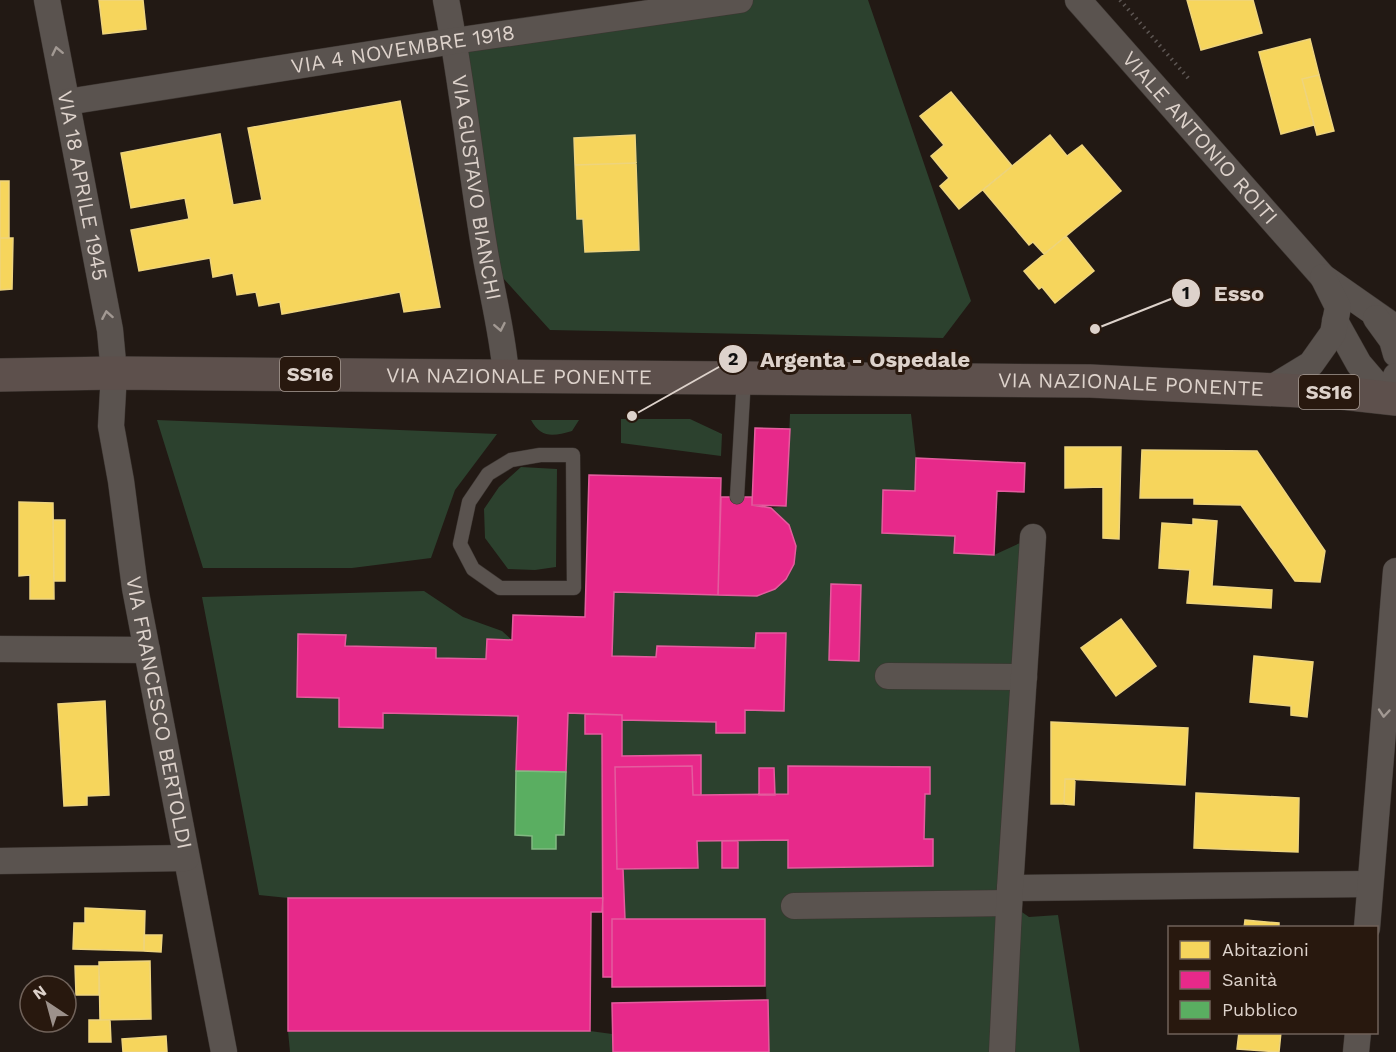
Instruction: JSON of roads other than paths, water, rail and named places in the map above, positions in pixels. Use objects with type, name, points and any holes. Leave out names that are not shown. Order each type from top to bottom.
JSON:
[{"type":"main road","name":"VIA NAZIONALE PONENTE","points":[[0,375],[114,373],[506,375],[1090,381],[1342,393],[1393,391]]},
{"type":"street","name":"VIA 18 APRILE 1945","points":[[47,0],[110,330],[114,373]]},
{"type":"street","name":"VIA GUSTAVO BIANCHI","points":[[446,0],[506,375]]},
{"type":"street","name":"VIA 4 NOVEMBRE 1918","points":[[68,102],[454,41],[740,0]]},
{"type":"street","name":"VIALE ANTONIO ROITI","points":[[1078,0],[1323,277],[1338,307],[1335,321],[1359,364],[1393,391]]},
{"type":"street","name":"VIALE ANTONIO ROITI","points":[[1323,277],[1396,328]]},
{"type":"street","name":"VIALE ANTONIO ROITI","points":[[1367,306],[1392,340],[1396,354]]},
{"type":"street","points":[[1270,389],[1311,364],[1333,333],[1335,321]]},
{"type":"street","name":"VIA FRANCESCO BERTOLDI","points":[[114,373],[111,426],[135,588],[224,1052]]},
{"type":"street","points":[[1002,1052],[1009,896],[1033,537]]},
{"type":"street","points":[[1367,926],[1396,571]]},
{"type":"street","points":[[0,649],[147,650]]},
{"type":"street","points":[[888,676],[1024,677]]},
{"type":"street","points":[[0,861],[186,858]]},
{"type":"street","points":[[794,906],[1370,884]]},
{"type":"street","points":[[1356,1052],[1358,1034]]},
{"type":"lane","points":[[737,497],[744,378]]},
{"type":"lane","points":[[540,455],[573,455],[574,588],[500,588],[473,568],[460,544],[469,502],[488,474],[511,460],[540,455]]},
{"type":"place","name":"Esso","points":[[1095,329]]},
{"type":"place","name":"Argenta - Ospedale","points":[[632,416]]}]
